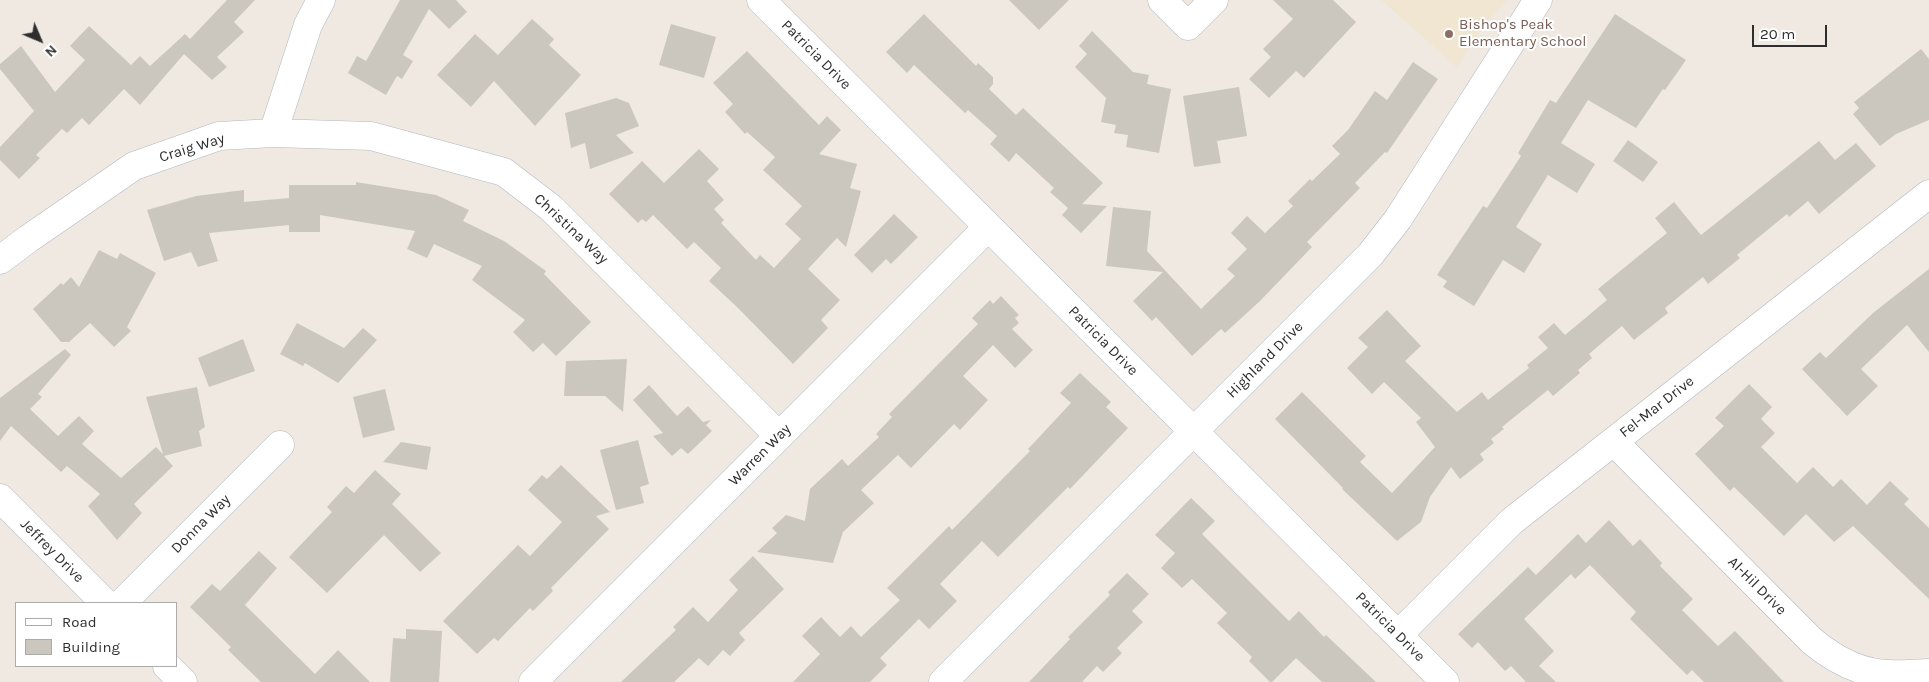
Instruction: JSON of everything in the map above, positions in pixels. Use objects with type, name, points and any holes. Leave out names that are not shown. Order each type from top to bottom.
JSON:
[{"type":"street","points":[[273,133],[308,25],[321,0]]},
{"type":"street","name":"Patricia Drive","points":[[761,0],[1445,682]]},
{"type":"street","points":[[1162,0],[1188,26],[1214,0]]},
{"type":"street","name":"Highland Drive","points":[[943,682],[1370,255],[1398,220],[1538,0]]},
{"type":"street","name":"Craig Way","points":[[0,260],[134,166],[219,136],[273,133]]},
{"type":"street","name":"Christina Way","points":[[273,133],[370,136],[504,172],[551,208],[780,436]]},
{"type":"street","name":"Fel-Mar Drive","points":[[1398,635],[1512,521],[1929,194]]},
{"type":"street","name":"Warren Way","points":[[533,682],[988,227]]},
{"type":"street","name":"Al-Hil Drive","points":[[1614,442],[1812,641],[1829,655],[1848,665],[1868,672],[1890,674],[1920,673]]},
{"type":"street","name":"Donna Way","points":[[123,602],[280,445]]},
{"type":"street","name":"Jeffrey Drive","points":[[0,498],[104,602]]},
{"type":"street","points":[[168,667],[183,682]]},
{"type":"street","points":[[1883,682],[1920,673]]},
{"type":"shaded area","name":"Bishop's Peak Elementary School","points":[[1381,0],[1507,0],[1487,21],[1457,67]]},
{"type":"building","points":[[227,0],[255,0],[234,22],[244,32],[217,57],[227,67],[212,80],[184,54],[140,105],[124,89],[89,125],[82,118],[67,133],[62,129],[36,155],[40,158],[19,179],[0,160],[0,147],[34,111],[0,69],[0,64],[21,46],[55,92],[85,60],[70,46],[89,26],[131,65],[140,56],[150,66],[185,34],[190,39]]},
{"type":"building","points":[[400,0],[456,0],[467,12],[449,29],[429,9],[403,55],[413,61],[402,79],[397,76],[386,95],[348,73],[357,56],[366,61]]},
{"type":"building","points":[[1009,0],[1069,0],[1039,30]]},
{"type":"building","points":[[1273,0],[1333,0],[1356,22],[1304,78],[1296,71],[1269,98],[1249,79],[1271,57],[1263,49],[1293,19]]},
{"type":"building","points":[[924,14],[976,66],[978,63],[993,77],[993,84],[989,89],[1016,115],[1023,108],[1103,183],[1082,204],[1107,206],[1081,233],[1062,215],[1068,208],[1050,192],[1054,188],[1016,153],[1009,162],[990,144],[997,136],[968,110],[965,113],[914,65],[907,73],[886,52]]},
{"type":"building","points":[[1615,14],[1686,60],[1636,128],[1588,100],[1561,143],[1595,164],[1577,193],[1548,175],[1516,227],[1542,244],[1524,273],[1503,260],[1474,306],[1443,287],[1447,281],[1437,275],[1483,206],[1487,208],[1521,156],[1518,153],[1550,100],[1556,103]]},
{"type":"building","points":[[532,19],[554,39],[549,45],[581,75],[535,126],[494,81],[471,107],[437,75],[475,34],[498,55]]},
{"type":"building","points":[[671,24],[716,37],[704,78],[659,65]]},
{"type":"building","points":[[1092,31],[1133,72],[1149,75],[1147,84],[1171,89],[1159,153],[1126,147],[1128,135],[1114,133],[1116,125],[1101,122],[1106,98],[1075,67],[1087,54],[1079,46]]},
{"type":"building","points":[[1921,49],[1929,59],[1929,120],[1896,134],[1880,146],[1853,114],[1859,108],[1854,102]]},
{"type":"building","points":[[747,51],[819,125],[827,116],[841,130],[819,154],[857,164],[850,188],[861,191],[846,247],[837,238],[808,269],[840,300],[821,320],[828,328],[793,364],[709,281],[721,268],[694,242],[687,249],[653,215],[646,222],[642,219],[638,223],[609,194],[642,161],[664,183],[699,149],[719,169],[707,181],[724,200],[714,209],[724,220],[721,223],[756,260],[760,255],[774,268],[801,239],[785,224],[802,206],[763,170],[775,157],[747,132],[745,134],[725,112],[733,104],[713,83]]},
{"type":"building","points":[[1413,62],[1438,79],[1387,153],[1385,152],[1355,183],[1360,188],[1307,242],[1312,247],[1260,301],[1225,333],[1221,329],[1192,356],[1156,317],[1152,321],[1133,301],[1163,272],[1106,266],[1113,207],[1151,211],[1147,251],[1201,309],[1235,276],[1227,269],[1247,249],[1231,233],[1247,216],[1265,233],[1293,206],[1288,201],[1310,179],[1312,181],[1340,154],[1332,146],[1348,130],[1375,91],[1387,100]]},
{"type":"building","points":[[1239,87],[1247,136],[1217,141],[1221,163],[1194,167],[1183,96]]},
{"type":"building","points":[[616,98],[629,103],[639,126],[616,135],[634,153],[590,169],[585,143],[571,148],[565,113]]},
{"type":"building","points":[[1628,140],[1658,162],[1643,182],[1613,161]]},
{"type":"building","points":[[1819,141],[1835,160],[1856,143],[1876,166],[1819,214],[1808,201],[1789,217],[1787,214],[1737,255],[1740,258],[1708,284],[1703,277],[1665,308],[1668,313],[1634,340],[1622,326],[1589,354],[1592,358],[1578,370],[1580,373],[1553,396],[1548,390],[1502,427],[1504,429],[1491,439],[1494,443],[1480,454],[1484,460],[1460,479],[1451,467],[1430,497],[1421,522],[1397,541],[1342,489],[1275,419],[1302,392],[1366,456],[1360,462],[1392,493],[1435,447],[1416,422],[1421,418],[1384,382],[1372,394],[1347,368],[1368,347],[1358,338],[1387,310],[1421,346],[1405,361],[1457,412],[1482,392],[1488,400],[1529,368],[1527,365],[1548,348],[1538,337],[1554,323],[1565,335],[1607,300],[1598,289],[1667,233],[1655,218],[1674,202],[1701,235]]},
{"type":"building","points":[[356,182],[436,195],[469,210],[463,221],[504,241],[546,271],[544,274],[591,322],[556,356],[543,343],[533,352],[513,332],[525,320],[472,280],[482,266],[434,244],[427,258],[407,249],[415,231],[320,215],[320,232],[289,232],[289,225],[209,233],[218,261],[198,267],[191,252],[164,261],[147,210],[196,196],[244,190],[244,202],[289,198],[289,185],[356,185]]},
{"type":"building","points":[[894,214],[918,237],[891,264],[886,259],[872,273],[854,255]]},
{"type":"building","points":[[99,250],[117,259],[120,253],[156,273],[127,327],[131,331],[114,347],[90,323],[69,342],[61,342],[33,309],[61,283],[63,285],[71,277],[79,287]]},
{"type":"building","points":[[1929,269],[1929,352],[1907,325],[1861,369],[1878,386],[1847,416],[1802,369],[1820,352],[1826,358],[1873,313]]},
{"type":"building","points":[[1001,296],[1019,315],[1015,318],[1019,323],[1012,329],[1033,350],[1015,368],[993,345],[963,376],[988,400],[960,430],[954,424],[911,468],[898,455],[861,490],[874,503],[843,532],[833,563],[757,552],[777,533],[772,528],[786,515],[805,521],[810,489],[842,459],[848,466],[879,437],[876,434],[892,417],[889,414],[978,324],[972,318],[990,300],[993,304]]},
{"type":"building","points":[[297,323],[344,348],[363,328],[377,340],[338,383],[305,363],[303,366],[280,354]]},
{"type":"building","points":[[243,339],[255,371],[209,387],[198,358]]},
{"type":"building","points":[[65,349],[71,355],[38,394],[42,397],[30,409],[58,436],[79,416],[94,431],[82,444],[121,478],[156,447],[163,454],[146,397],[197,387],[205,427],[199,431],[202,446],[164,456],[173,466],[134,504],[142,513],[117,540],[88,506],[100,494],[67,466],[61,472],[11,426],[0,441],[0,398]]},
{"type":"building","points":[[627,359],[623,412],[605,396],[564,396],[566,361]]},
{"type":"building","points":[[1080,373],[1111,402],[1106,407],[1128,428],[1070,489],[1068,487],[998,557],[982,541],[940,584],[957,601],[929,629],[919,619],[880,658],[887,665],[870,682],[793,682],[820,654],[802,636],[821,617],[840,637],[851,626],[861,637],[900,600],[887,588],[949,526],[952,530],[1030,451],[1028,449],[1071,403],[1060,393]]},
{"type":"building","points":[[1749,384],[1772,407],[1761,419],[1775,433],[1761,447],[1797,483],[1813,467],[1833,487],[1841,479],[1867,505],[1890,481],[1909,499],[1904,504],[1929,528],[1929,599],[1853,526],[1834,542],[1806,514],[1784,536],[1734,487],[1730,491],[1695,454],[1724,426],[1715,418]]},
{"type":"building","points":[[649,385],[677,416],[688,406],[703,422],[711,420],[706,425],[712,431],[688,454],[681,448],[672,456],[653,436],[663,433],[633,400]]},
{"type":"building","points":[[385,389],[395,430],[363,438],[353,397]]},
{"type":"building","points":[[638,440],[649,484],[640,487],[644,503],[616,510],[600,450]]},
{"type":"building","points":[[401,442],[431,447],[427,470],[383,462]]},
{"type":"building","points":[[561,465],[610,512],[596,516],[609,529],[551,588],[553,591],[533,611],[530,608],[498,641],[494,638],[477,654],[443,621],[518,545],[530,556],[562,522],[528,490],[542,475],[547,479]]},
{"type":"building","points":[[375,470],[401,494],[392,504],[441,553],[420,572],[384,535],[327,593],[289,557],[332,512],[327,507],[346,486],[354,493]]},
{"type":"building","points":[[1191,498],[1215,521],[1202,534],[1289,621],[1299,611],[1324,637],[1326,635],[1376,682],[1322,682],[1296,658],[1270,682],[1249,661],[1252,657],[1217,623],[1227,613],[1192,579],[1182,588],[1161,568],[1175,553],[1155,535]]},
{"type":"building","points":[[1609,520],[1633,546],[1640,539],[1662,563],[1660,566],[1693,599],[1682,610],[1718,646],[1735,631],[1784,682],[1704,682],[1692,670],[1687,675],[1630,619],[1636,612],[1590,565],[1575,579],[1571,574],[1524,619],[1554,651],[1539,666],[1556,682],[1526,682],[1511,666],[1505,671],[1478,642],[1472,648],[1458,634],[1528,567],[1536,575],[1578,534],[1586,543]]},
{"type":"building","points":[[259,551],[277,568],[245,605],[315,674],[338,650],[370,682],[261,682],[228,650],[231,647],[190,607],[212,584],[220,591]]},
{"type":"building","points":[[753,556],[784,589],[739,633],[745,640],[730,656],[723,650],[708,666],[699,658],[674,682],[621,682],[676,630],[673,627],[693,607],[708,622],[738,590],[729,580]]},
{"type":"building","points":[[1127,573],[1149,594],[1132,611],[1143,622],[1117,648],[1122,653],[1103,672],[1097,666],[1082,682],[1029,682],[1070,639],[1068,637],[1110,595],[1108,592]]},
{"type":"building","points":[[406,629],[442,631],[439,682],[390,682],[393,638],[406,639]]},
{"type":"place","name":"Bishop's Peak Elementary School","points":[[1449,34]]}]
